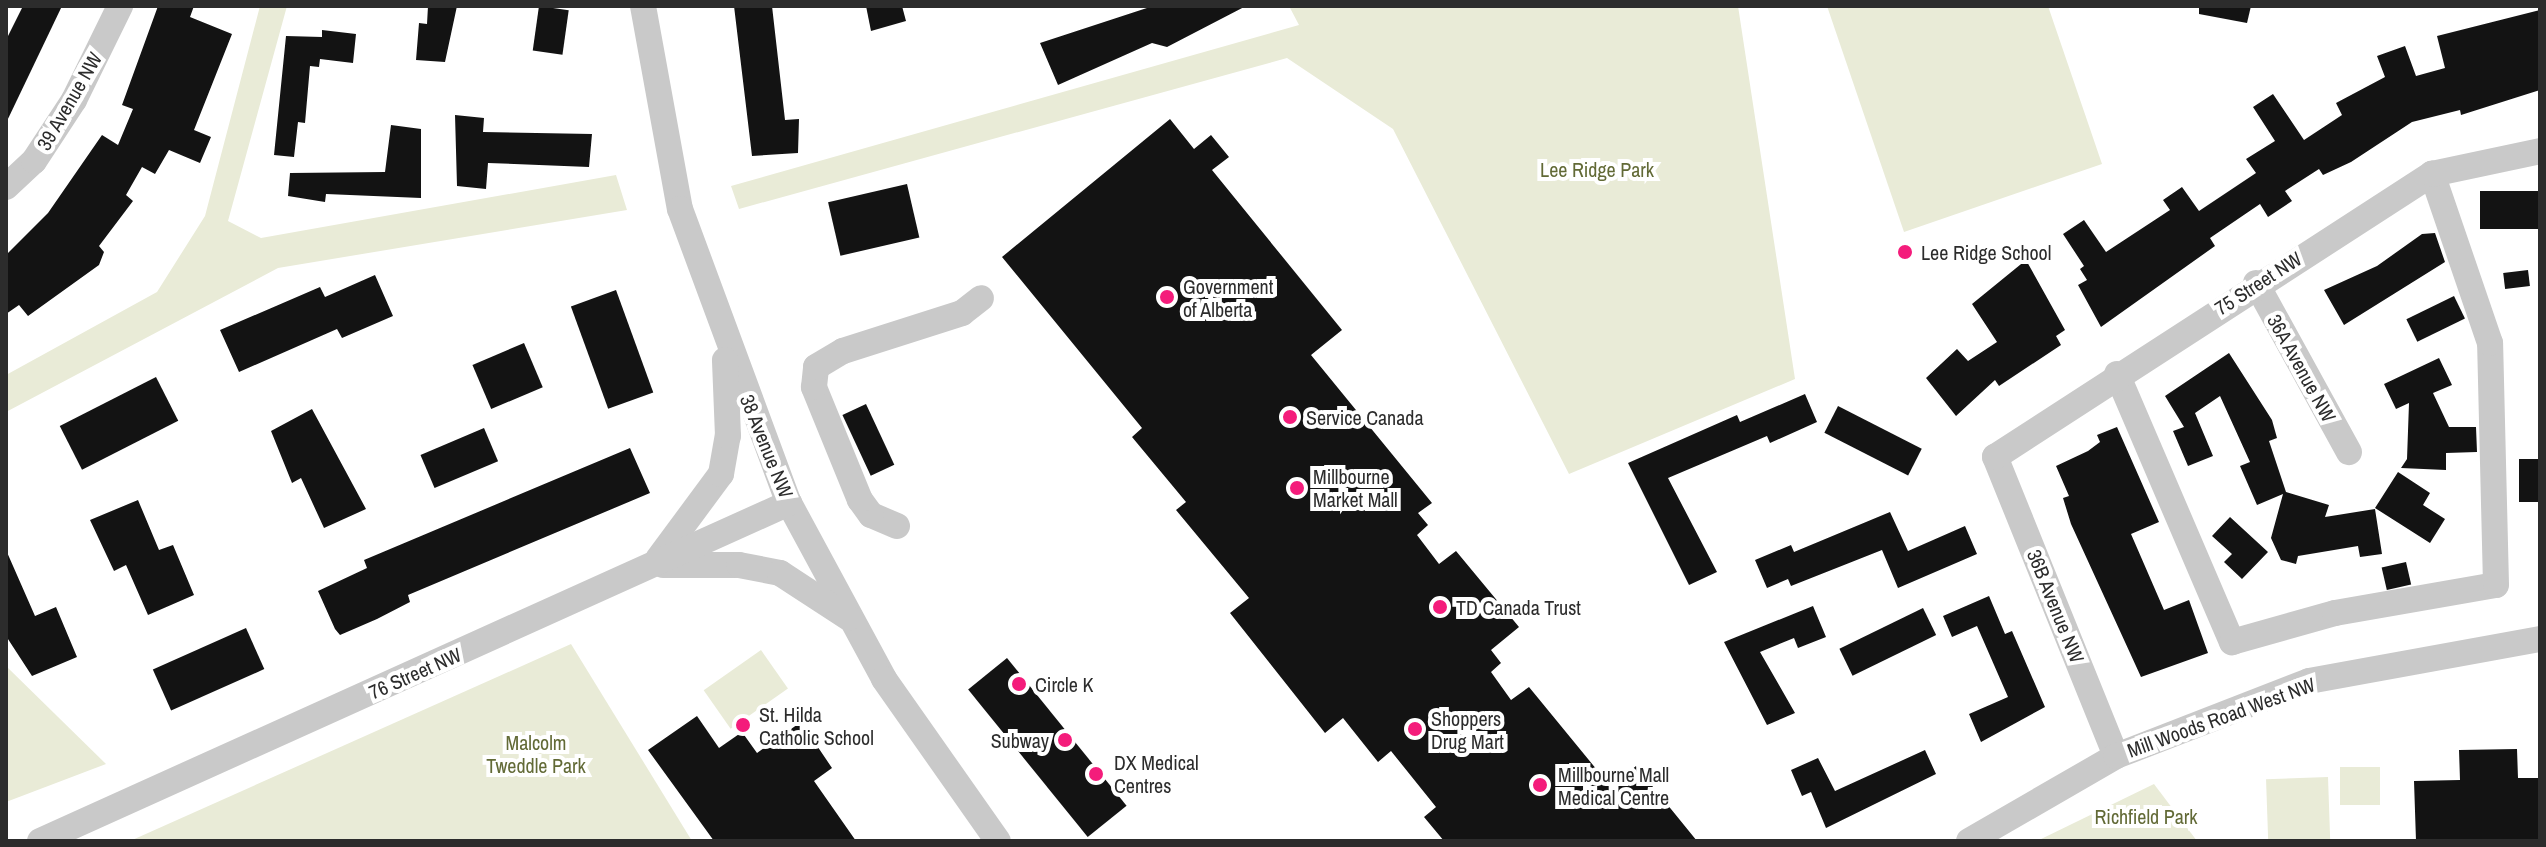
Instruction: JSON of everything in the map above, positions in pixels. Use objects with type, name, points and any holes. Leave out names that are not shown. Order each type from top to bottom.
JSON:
[{"type":"street","name":"39 Avenue NW","points":[[6,187],[34,161],[74,100],[120,6]]},
{"type":"street","name":"38 Avenue NW","points":[[643,6],[680,209],[726,343],[789,503],[884,679],[998,841]]},
{"type":"street","name":"75 Street NW","points":[[1995,457],[2256,283],[2432,174],[2540,151]]},
{"type":"street","points":[[2117,374],[2232,642],[2335,613],[2496,585],[2490,343],[2432,174]]},
{"type":"street","name":"36A Avenue NW","points":[[2256,283],[2349,452]]},
{"type":"street","points":[[897,526],[871,515],[860,500],[825,414],[822,376],[887,337],[962,313],[981,298]]},
{"type":"street","points":[[653,565],[721,474],[728,436],[726,343]]},
{"type":"street","name":"36B Avenue NW","points":[[1995,457],[2116,756]]},
{"type":"street","name":"76 Street NW","points":[[40,841],[789,503]]},
{"type":"street","points":[[653,565],[739,565],[780,573],[852,620]]},
{"type":"street","name":"Mill Woods Road West NW","points":[[1969,841],[2116,756],[2309,681],[2540,639]]},
{"type":"green space","points":[[260,6],[287,6],[228,221],[261,238],[616,175],[627,210],[278,268],[6,412],[6,375],[157,292],[205,216]]},
{"type":"green space","name":"Lee Ridge Park","points":[[1289,6],[1738,6],[1795,379],[1569,474],[1393,129],[1287,58],[739,209],[731,186],[1299,25]]},
{"type":"green space","points":[[1827,6],[2048,6],[2102,164],[1904,232]]},
{"type":"green space","name":"Malcolm Tweddle Park","points":[[571,644],[692,841],[130,841]]},
{"type":"green space","points":[[761,650],[788,689],[731,729],[704,690]]},
{"type":"green space","points":[[6,666],[106,764],[6,802]]},
{"type":"green space","points":[[2340,767],[2380,767],[2380,805],[2340,805]]},
{"type":"green space","points":[[2328,777],[2330,841],[2268,841],[2266,779]]},
{"type":"green space","name":"Richfield Park","points":[[2154,784],[2197,841],[2037,841]]},
{"type":"building","points":[[23,6],[62,6],[6,123],[6,40]]},
{"type":"building","points":[[158,6],[194,6],[190,17],[232,34],[194,130],[211,137],[200,163],[169,150],[155,174],[142,167],[126,195],[133,201],[99,246],[104,252],[99,265],[28,316],[19,305],[6,314],[6,255],[48,213],[102,135],[118,145],[133,109],[122,105]]},
{"type":"building","points":[[428,6],[457,6],[445,62],[416,60],[419,23],[427,24]]},
{"type":"building","points":[[539,6],[569,10],[562,55],[533,51]]},
{"type":"building","points":[[734,6],[772,6],[785,120],[799,119],[798,153],[752,156]]},
{"type":"building","points":[[866,6],[902,6],[906,21],[871,31]]},
{"type":"building","points":[[1153,6],[1246,6],[1167,47],[1152,43],[1058,85],[1040,43]]},
{"type":"building","points":[[2199,6],[2251,6],[2247,23],[2199,14]]},
{"type":"building","points":[[2540,10],[2540,90],[2461,115],[2460,110],[2412,122],[2351,162],[2323,175],[2319,169],[2285,191],[2292,201],[2268,217],[2260,204],[2210,238],[2215,246],[2101,327],[2078,285],[2087,280],[2080,269],[2084,266],[2063,234],[2084,220],[2106,252],[2170,210],[2163,200],[2182,187],[2199,211],[2256,173],[2246,159],[2275,141],[2253,107],[2273,94],[2304,140],[2342,115],[2336,103],[2385,77],[2377,56],[2405,46],[2416,76],[2445,68],[2437,36]]},
{"type":"building","points":[[322,30],[356,34],[353,63],[320,59],[319,67],[310,66],[305,123],[298,122],[294,157],[274,155],[286,36],[322,37]]},
{"type":"building","points":[[455,115],[484,118],[483,132],[592,134],[589,167],[488,163],[486,189],[457,186]]},
{"type":"building","name":"Millbourne Market Mall","points":[[1170,119],[1194,149],[1211,135],[1229,157],[1212,170],[1342,330],[1311,355],[1432,503],[1418,513],[1428,525],[1417,535],[1439,564],[1456,551],[1519,627],[1491,650],[1501,663],[1491,672],[1511,700],[1529,687],[1611,787],[1636,766],[1697,841],[1444,841],[1424,817],[1436,807],[1391,751],[1378,762],[1343,718],[1325,733],[1230,613],[1249,598],[1176,510],[1186,502],[1132,437],[1142,428],[1002,257]]},
{"type":"building","points":[[391,125],[421,129],[421,198],[326,194],[325,202],[288,196],[290,173],[385,172]]},
{"type":"building","points":[[907,184],[919,238],[840,256],[828,202]]},
{"type":"building","points":[[2480,191],[2540,191],[2540,229],[2480,229]]},
{"type":"building","points":[[2435,233],[2445,262],[2344,325],[2324,290],[2377,266],[2422,234]]},
{"type":"building","points":[[2026,260],[2065,330],[2056,336],[2061,345],[1999,386],[1995,380],[1956,416],[1926,378],[1957,349],[1968,361],[1997,342],[1972,304]]},
{"type":"building","points":[[2528,270],[2530,286],[2505,289],[2503,273]]},
{"type":"building","points":[[375,275],[393,316],[342,338],[337,329],[239,372],[220,330],[320,287],[325,297]]},
{"type":"building","points":[[616,290],[653,392],[608,409],[571,306]]},
{"type":"building","points":[[2454,296],[2465,318],[2417,342],[2406,319]]},
{"type":"building","points":[[524,343],[543,387],[491,409],[472,365]]},
{"type":"building","points":[[2229,353],[2272,420],[2277,438],[2269,441],[2286,492],[2329,505],[2325,517],[2375,509],[2382,554],[2360,557],[2358,546],[2298,556],[2296,564],[2281,560],[2271,538],[2283,494],[2257,505],[2240,466],[2250,462],[2220,396],[2195,413],[2213,456],[2188,466],[2173,431],[2184,427],[2165,396]]},
{"type":"building","points":[[2439,358],[2452,385],[2433,393],[2449,427],[2476,427],[2477,452],[2446,453],[2446,470],[2401,468],[2407,459],[2409,403],[2396,409],[2384,384]]},
{"type":"building","points":[[156,377],[178,421],[82,470],[60,426]]},
{"type":"building","points":[[1805,394],[1817,422],[1770,443],[1767,436],[1668,478],[1717,572],[1689,585],[1628,463],[1737,415],[1740,422]]},
{"type":"building","points":[[866,404],[894,465],[871,476],[842,415]]},
{"type":"building","points":[[1838,406],[1922,449],[1908,475],[1824,433]]},
{"type":"building","points":[[312,409],[366,509],[324,528],[301,478],[292,483],[271,431]]},
{"type":"building","points":[[2117,427],[2159,522],[2131,534],[2164,610],[2189,600],[2208,653],[2141,677],[2071,524],[2063,498],[2069,496],[2056,466],[2088,451],[2100,442],[2097,435]]},
{"type":"building","points":[[484,428],[498,461],[435,488],[420,455]]},
{"type":"building","points":[[630,448],[650,493],[408,595],[410,602],[340,635],[335,629],[318,591],[367,568],[364,560]]},
{"type":"building","points":[[2519,459],[2540,459],[2540,502],[2519,502]]},
{"type":"building","points":[[2398,472],[2430,493],[2423,505],[2445,519],[2430,543],[2375,508]]},
{"type":"building","points":[[138,500],[159,550],[173,545],[194,595],[148,615],[126,565],[114,571],[90,520]]},
{"type":"building","points":[[1890,512],[1908,551],[1965,526],[1977,554],[1898,588],[1882,550],[1791,586],[1788,579],[1767,588],[1755,560],[1791,545],[1794,552]]},
{"type":"building","points":[[2230,517],[2268,552],[2242,579],[2224,562],[2232,554],[2212,536]]},
{"type":"building","points":[[6,550],[35,616],[56,607],[77,657],[32,676],[6,636]]},
{"type":"building","points":[[2406,562],[2411,584],[2387,590],[2382,568]]},
{"type":"building","points":[[1989,596],[2005,634],[2012,631],[2045,707],[1981,742],[1969,714],[2008,697],[1977,626],[1952,637],[1943,616]]},
{"type":"building","points":[[1813,606],[1826,637],[1798,648],[1794,638],[1760,652],[1795,713],[1767,725],[1724,642]]},
{"type":"building","points":[[1923,608],[1936,635],[1853,676],[1839,649]]},
{"type":"building","points":[[246,628],[264,669],[171,711],[153,669]]},
{"type":"building","points":[[1007,658],[1127,806],[1088,837],[968,689]]},
{"type":"building","points":[[697,716],[719,748],[742,732],[757,753],[801,722],[832,768],[814,781],[856,841],[714,841],[648,750]]},
{"type":"building","points":[[2517,749],[2518,778],[2540,778],[2540,841],[2416,841],[2414,781],[2460,780],[2459,750]]},
{"type":"building","points":[[1925,750],[1936,774],[1826,828],[1811,792],[1802,796],[1791,770],[1818,758],[1835,791]]},
{"type":"place","name":"Lee Ridge School","points":[[1905,252]]},
{"type":"place","name":"Government of Alberta","points":[[1167,297]]},
{"type":"place","name":"Service Canada","points":[[1290,417]]},
{"type":"place","name":"Millbourne Market Mall","points":[[1297,488]]},
{"type":"place","name":"TD Canada Trust","points":[[1440,607]]},
{"type":"place","name":"Circle K","points":[[1019,684]]},
{"type":"place","name":"St. Hilda Catholic School","points":[[743,725]]},
{"type":"place","name":"Shoppers Drug Mart","points":[[1415,729]]},
{"type":"place","name":"Subway","points":[[1065,740]]},
{"type":"place","name":"DX Medical Centres","points":[[1096,774]]},
{"type":"place","name":"Millbourne Mall Medical Centre","points":[[1540,785]]}]
